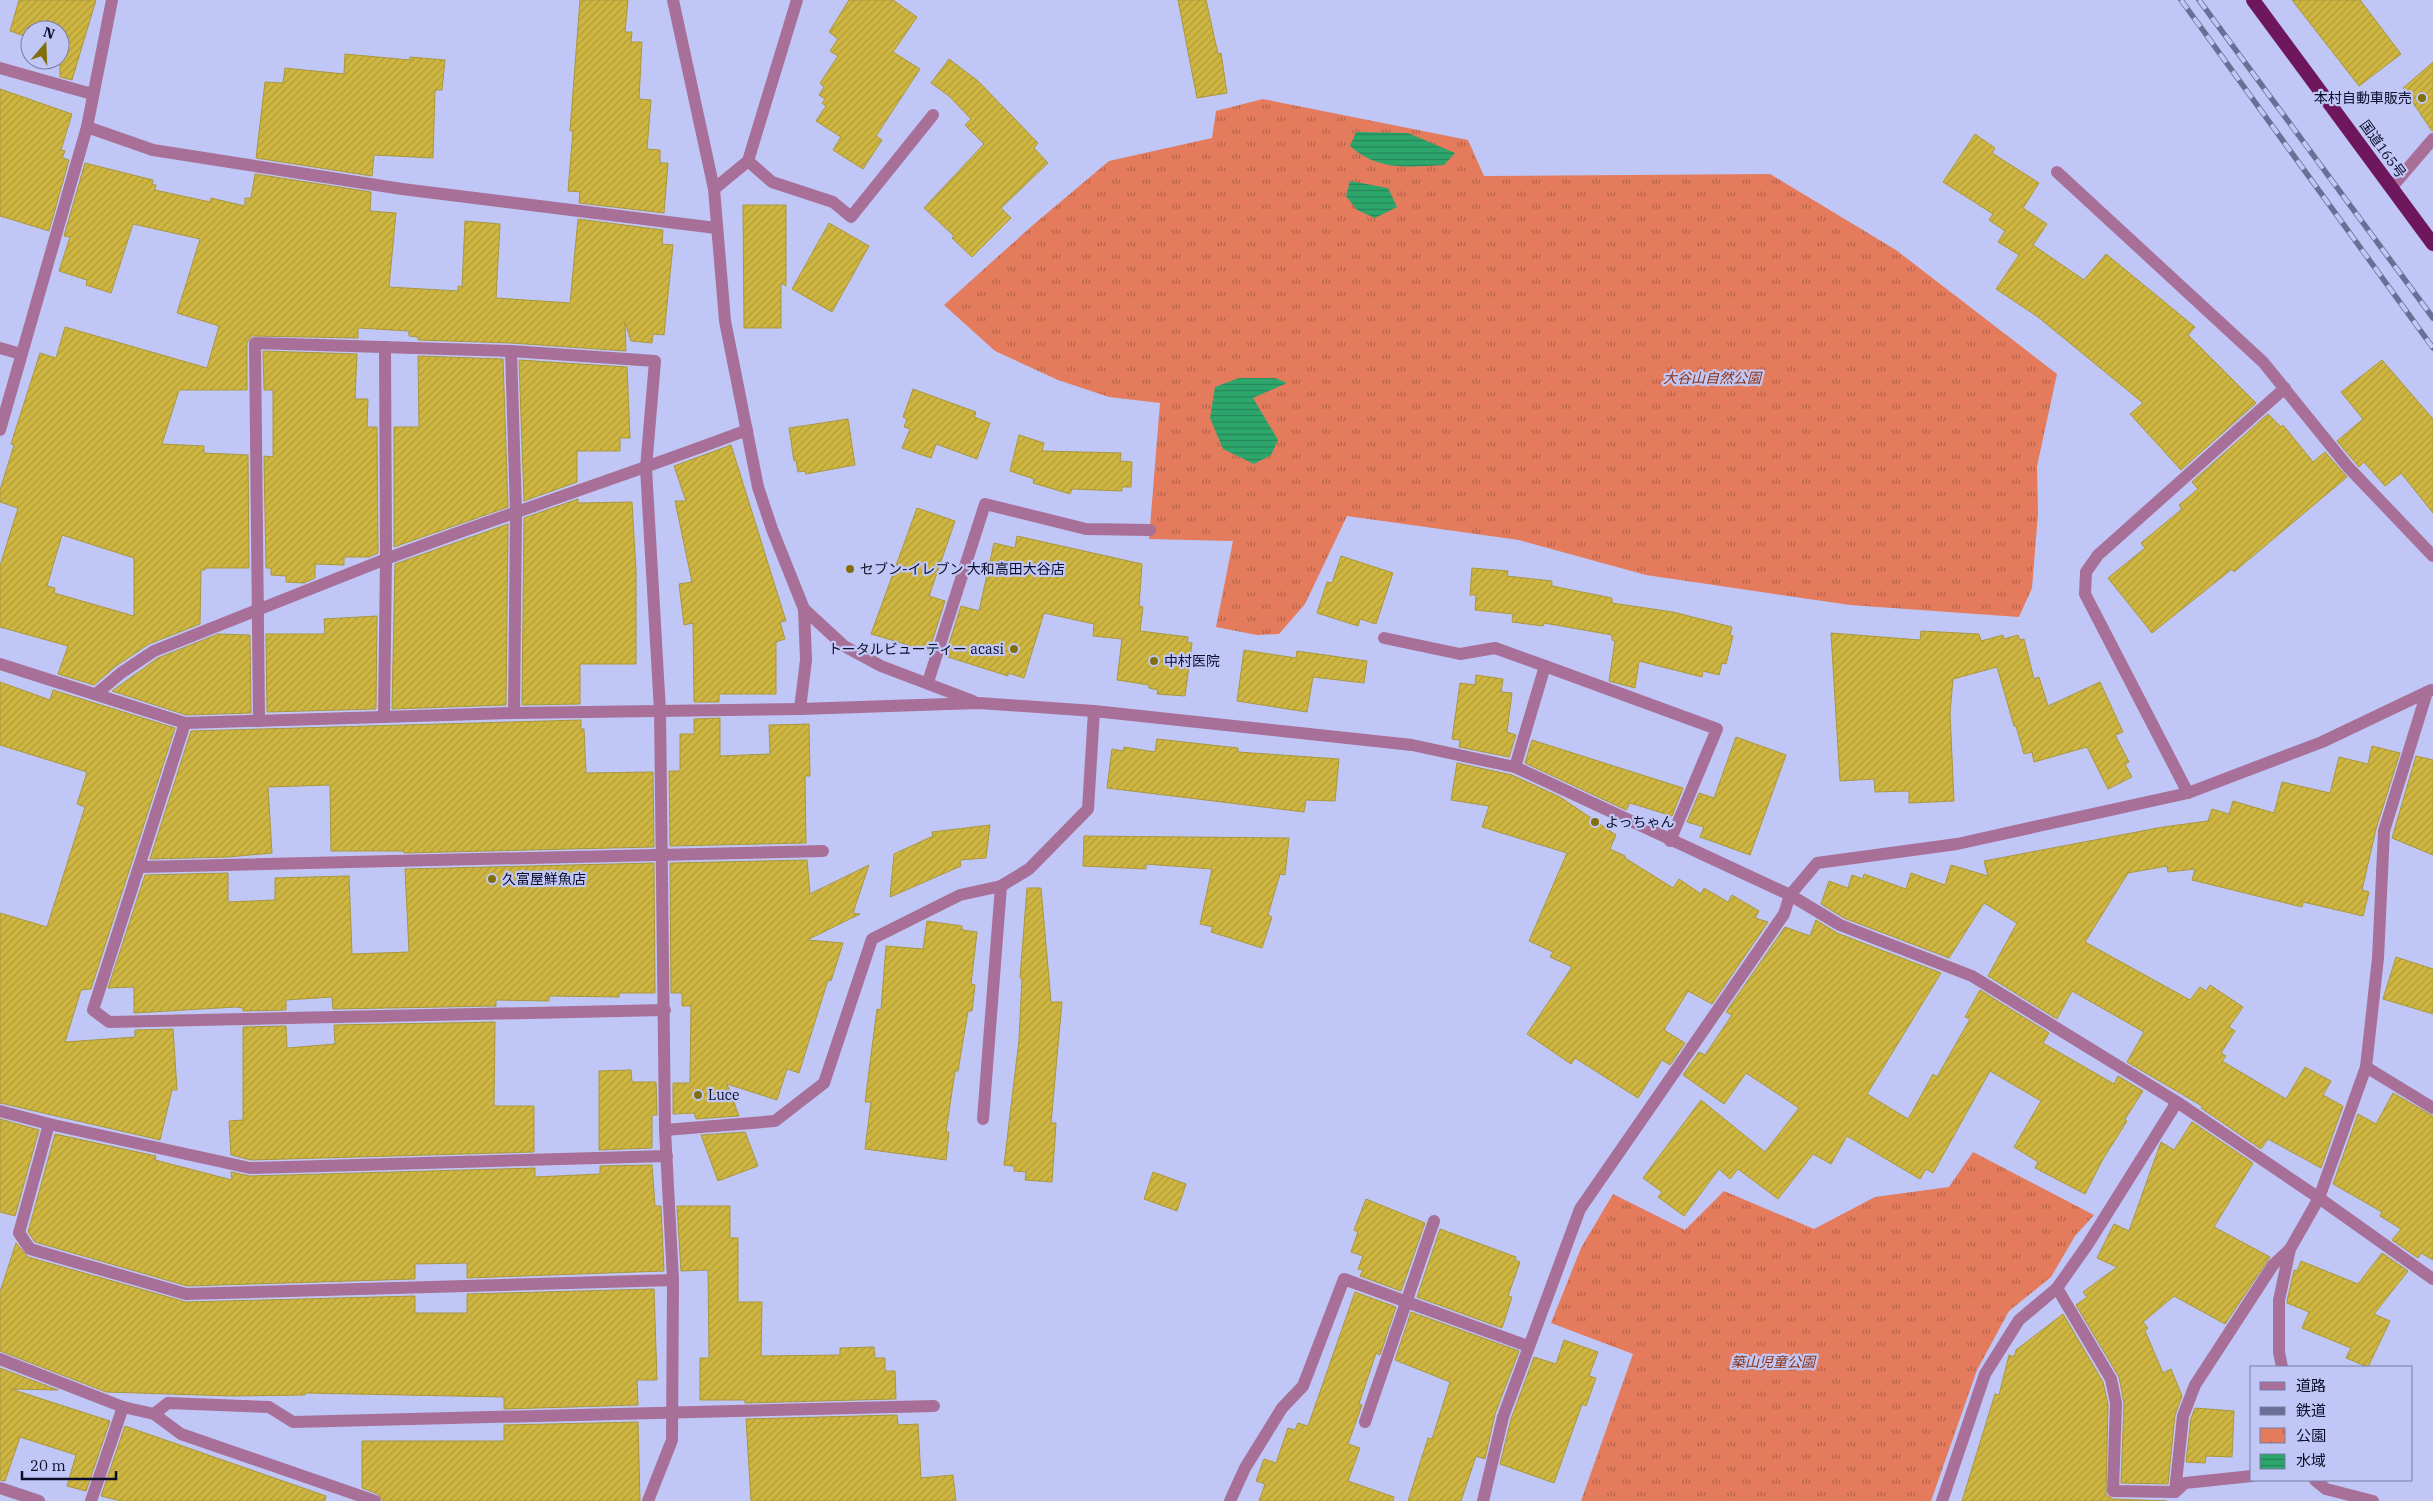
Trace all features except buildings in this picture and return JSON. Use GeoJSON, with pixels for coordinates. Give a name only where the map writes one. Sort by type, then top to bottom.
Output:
{"type":"FeatureCollection","features":[{"type":"Feature","properties":{"kind":"highway","name":"国道165号"},"geometry":{"type":"LineString","coordinates":[[2253,0],[2433,244]]}},
{"type":"Feature","properties":{"kind":"street"},"geometry":{"type":"LineString","coordinates":[[0,430],[86,127],[112,0]]}},
{"type":"Feature","properties":{"kind":"street"},"geometry":{"type":"LineString","coordinates":[[672,0],[714,189],[725,320],[758,487],[772,529],[804,609],[806,660],[800,709]]}},
{"type":"Feature","properties":{"kind":"street"},"geometry":{"type":"LineString","coordinates":[[714,189],[748,161],[797,0]]}},
{"type":"Feature","properties":{"kind":"street"},"geometry":{"type":"LineString","coordinates":[[0,68],[92,94]]}},
{"type":"Feature","properties":{"kind":"street"},"geometry":{"type":"LineString","coordinates":[[748,161],[772,182],[834,202],[851,218],[933,115]]}},
{"type":"Feature","properties":{"kind":"street"},"geometry":{"type":"LineString","coordinates":[[86,127],[153,150],[402,189],[716,228]]}},
{"type":"Feature","properties":{"kind":"street"},"geometry":{"type":"LineString","coordinates":[[2391,188],[2433,138]]}},
{"type":"Feature","properties":{"kind":"street"},"geometry":{"type":"LineString","coordinates":[[2057,172],[2263,362],[2348,466],[2433,556]]}},
{"type":"Feature","properties":{"kind":"street"},"geometry":{"type":"LineString","coordinates":[[259,721],[255,343],[511,351],[655,361],[646,468],[660,711],[665,1130],[673,1280],[672,1440],[648,1501]]}},
{"type":"Feature","properties":{"kind":"street"},"geometry":{"type":"LineString","coordinates":[[384,717],[386,559],[385,347]]}},
{"type":"Feature","properties":{"kind":"street"},"geometry":{"type":"LineString","coordinates":[[0,348],[22,354]]}},
{"type":"Feature","properties":{"kind":"street"},"geometry":{"type":"LineString","coordinates":[[511,351],[516,512],[514,712]]}},
{"type":"Feature","properties":{"kind":"street"},"geometry":{"type":"LineString","coordinates":[[2188,793],[2085,594],[2086,572],[2098,555],[2285,388]]}},
{"type":"Feature","properties":{"kind":"street"},"geometry":{"type":"LineString","coordinates":[[96,694],[121,672],[154,651],[386,559],[646,468],[747,430]]}},
{"type":"Feature","properties":{"kind":"street"},"geometry":{"type":"LineString","coordinates":[[928,682],[984,504],[1086,529],[1150,530]]}},
{"type":"Feature","properties":{"kind":"street"},"geometry":{"type":"LineString","coordinates":[[804,609],[844,646],[881,666],[928,682],[979,703]]}},
{"type":"Feature","properties":{"kind":"street"},"geometry":{"type":"LineString","coordinates":[[1384,638],[1460,654],[1495,648],[1717,729],[1670,841]]}},
{"type":"Feature","properties":{"kind":"street"},"geometry":{"type":"LineString","coordinates":[[0,664],[185,722],[514,712],[800,709],[979,703],[1094,710],[1412,746],[1515,767],[1670,841],[1790,894],[1840,924],[1972,976],[2177,1102],[2319,1198],[2433,1279]]}},
{"type":"Feature","properties":{"kind":"street"},"geometry":{"type":"LineString","coordinates":[[1515,767],[1544,666]]}},
{"type":"Feature","properties":{"kind":"street"},"geometry":{"type":"LineString","coordinates":[[1483,1501],[1503,1417],[1580,1208],[1784,914],[1790,894],[1817,863],[1957,844],[2188,793],[2322,742],[2430,691]]}},
{"type":"Feature","properties":{"kind":"street"},"geometry":{"type":"LineString","coordinates":[[2175,1492],[2183,1416],[2195,1385],[2273,1265],[2290,1249],[2319,1198],[2366,1067],[2378,958],[2384,831],[2430,691]]}},
{"type":"Feature","properties":{"kind":"street"},"geometry":{"type":"LineString","coordinates":[[665,1130],[775,1121],[824,1084],[872,939],[960,895],[1001,886],[1029,869],[1088,808],[1094,710]]}},
{"type":"Feature","properties":{"kind":"street"},"geometry":{"type":"LineString","coordinates":[[185,722],[93,1010],[109,1022],[665,1010]]}},
{"type":"Feature","properties":{"kind":"street"},"geometry":{"type":"LineString","coordinates":[[140,867],[823,851]]}},
{"type":"Feature","properties":{"kind":"street"},"geometry":{"type":"LineString","coordinates":[[983,1119],[1001,886]]}},
{"type":"Feature","properties":{"kind":"street"},"geometry":{"type":"LineString","coordinates":[[2366,1067],[2433,1108]]}},
{"type":"Feature","properties":{"kind":"street"},"geometry":{"type":"LineString","coordinates":[[1942,1501],[1985,1374],[2019,1320],[2056,1288],[2108,1214],[2177,1102]]}},
{"type":"Feature","properties":{"kind":"street"},"geometry":{"type":"LineString","coordinates":[[0,1111],[49,1124],[250,1168],[667,1156]]}},
{"type":"Feature","properties":{"kind":"street"},"geometry":{"type":"LineString","coordinates":[[49,1124],[20,1233],[30,1249],[186,1294],[673,1280]]}},
{"type":"Feature","properties":{"kind":"street"},"geometry":{"type":"LineString","coordinates":[[1365,1422],[1408,1304],[1434,1221]]}},
{"type":"Feature","properties":{"kind":"street"},"geometry":{"type":"LineString","coordinates":[[2282,1366],[2279,1352],[2279,1300],[2290,1249]]}},
{"type":"Feature","properties":{"kind":"street"},"geometry":{"type":"LineString","coordinates":[[1230,1501],[1245,1468],[1282,1408],[1303,1386],[1344,1279],[1408,1304],[1528,1346]]}},
{"type":"Feature","properties":{"kind":"street"},"geometry":{"type":"LineString","coordinates":[[2056,1288],[2111,1379],[2116,1403],[2113,1496],[2175,1492],[2185,1483],[2250,1476]]}},
{"type":"Feature","properties":{"kind":"street"},"geometry":{"type":"LineString","coordinates":[[0,1359],[123,1407],[154,1414],[181,1434],[375,1501]]}},
{"type":"Feature","properties":{"kind":"street"},"geometry":{"type":"LineString","coordinates":[[154,1414],[168,1403],[269,1408],[293,1422],[934,1406]]}},
{"type":"Feature","properties":{"kind":"street"},"geometry":{"type":"LineString","coordinates":[[91,1501],[123,1407]]}},
{"type":"Feature","properties":{"kind":"street"},"geometry":{"type":"LineString","coordinates":[[2316,1481],[2326,1489],[2373,1501]]}},
{"type":"Feature","properties":{"kind":"street"},"geometry":{"type":"LineString","coordinates":[[0,1488],[39,1501]]}},
{"type":"Feature","properties":{"kind":"green space","name":"大谷山自然公園"},"geometry":{"type":"Polygon","coordinates":[[[1263,99],[1468,140],[1484,176],[1770,174],[1896,250],[2057,374],[2037,466],[2038,513],[2032,588],[2019,617],[1850,605],[1646,575],[1519,540],[1347,516],[1305,604],[1279,634],[1257,635],[1216,627],[1233,541],[1149,539],[1160,403],[1109,397],[1058,380],[995,351],[944,305],[1033,225],[1109,161],[1212,138],[1216,111],[1263,99]]]}},
{"type":"Feature","properties":{"kind":"green space","name":"築山児童公園"},"geometry":{"type":"Polygon","coordinates":[[[1973,1152],[2094,1215],[2075,1236],[2051,1277],[2009,1311],[1977,1370],[1931,1501],[1581,1501],[1633,1354],[1551,1323],[1581,1248],[1613,1194],[1685,1230],[1724,1191],[1814,1229],[1875,1197],[1949,1187],[1973,1152]]]}},
{"type":"Feature","properties":{"kind":"water"},"geometry":{"type":"Polygon","coordinates":[[[1356,132],[1408,133],[1455,153],[1444,165],[1394,166],[1383,164],[1371,160],[1350,146],[1356,132]]]}},
{"type":"Feature","properties":{"kind":"water"},"geometry":{"type":"Polygon","coordinates":[[[1350,181],[1388,188],[1397,207],[1375,218],[1357,210],[1346,196],[1350,181]]]}},
{"type":"Feature","properties":{"kind":"water"},"geometry":{"type":"Polygon","coordinates":[[[1239,378],[1275,378],[1287,383],[1253,398],[1278,440],[1271,455],[1254,464],[1223,449],[1210,418],[1215,387],[1239,378]]]}},
{"type":"Feature","properties":{"kind":"railway"},"geometry":{"type":"LineString","coordinates":[[2181,0],[2433,348]]}},
{"type":"Feature","properties":{"kind":"railway"},"geometry":{"type":"LineString","coordinates":[[2199,0],[2433,318]]}},
{"type":"Feature","properties":{"kind":"place","name":"本村自動車販売"},"geometry":{"type":"Point","coordinates":[2422,98]}},
{"type":"Feature","properties":{"kind":"place","name":"セブン-イレブン 大和高田大谷店"},"geometry":{"type":"Point","coordinates":[850,569]}},
{"type":"Feature","properties":{"kind":"place","name":"トータルビューティー acasi"},"geometry":{"type":"Point","coordinates":[1014,649]}},
{"type":"Feature","properties":{"kind":"place","name":"中村医院"},"geometry":{"type":"Point","coordinates":[1154,661]}},
{"type":"Feature","properties":{"kind":"place","name":"よっちゃん"},"geometry":{"type":"Point","coordinates":[1595,822]}},
{"type":"Feature","properties":{"kind":"place","name":"久富屋鮮魚店"},"geometry":{"type":"Point","coordinates":[492,879]}},
{"type":"Feature","properties":{"kind":"place","name":"Luce"},"geometry":{"type":"Point","coordinates":[698,1095]}}]}
